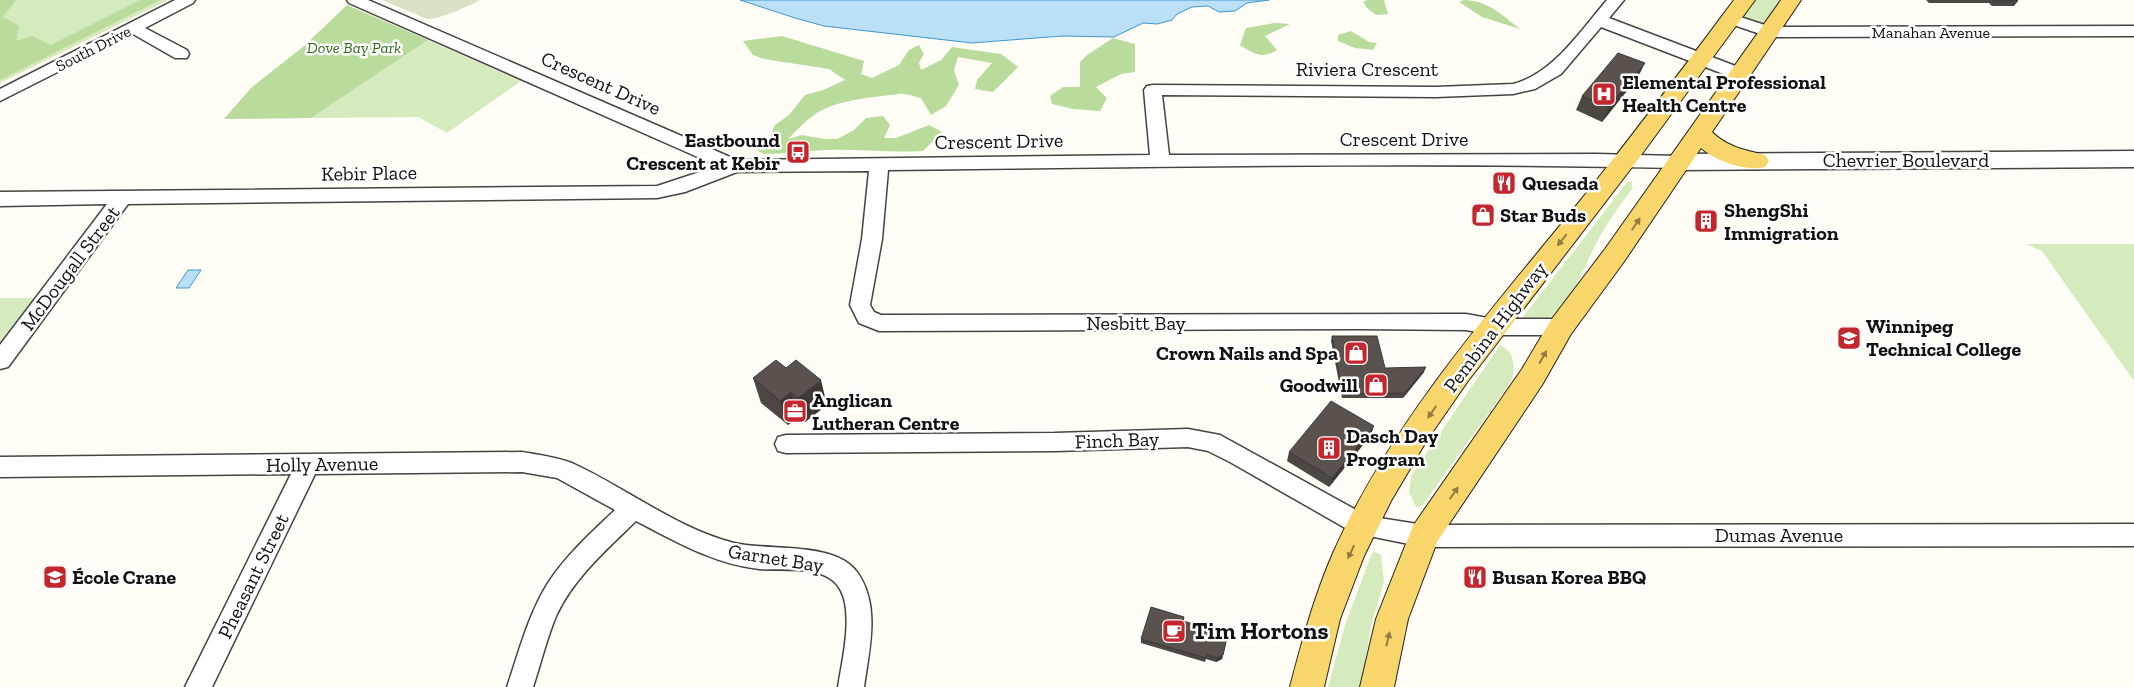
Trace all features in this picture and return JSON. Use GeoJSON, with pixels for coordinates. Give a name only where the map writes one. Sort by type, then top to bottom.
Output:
{"type":"FeatureCollection","features":[{"type":"Feature","properties":{"kind":"main road","name":"Pembina Highway"},"geometry":{"type":"LineString","coordinates":[[1306,687],[1310,665],[1332,593],[1392,469],[1492,327],[1625,161],[1745,0]]}},
{"type":"Feature","properties":{"kind":"main road"},"geometry":{"type":"LineString","coordinates":[[1377,687],[1392,618],[1424,536],[1532,377],[1561,327],[1614,256],[1790,0]]}},
{"type":"Feature","properties":{"kind":"main road"},"geometry":{"type":"LineString","coordinates":[[1700,133],[1706,141],[1721,150],[1740,158],[1756,161]]}},
{"type":"Feature","properties":{"kind":"street","name":"South Drive"},"geometry":{"type":"LineString","coordinates":[[0,96],[186,0]]}},
{"type":"Feature","properties":{"kind":"street","name":"Crescent Drive"},"geometry":{"type":"LineString","coordinates":[[354,0],[735,166],[1160,161],[1678,162]]}},
{"type":"Feature","properties":{"kind":"street","name":"Riviera Crescent"},"geometry":{"type":"LineString","coordinates":[[1160,161],[1153,90],[1436,92],[1513,89],[1529,85],[1555,70],[1616,0]]}},
{"type":"Feature","properties":{"kind":"street","name":"Manahan Avenue"},"geometry":{"type":"LineString","coordinates":[[1731,19],[1769,32],[2134,31]]}},
{"type":"Feature","properties":{"kind":"street"},"geometry":{"type":"LineString","coordinates":[[1598,20],[1740,74]]}},
{"type":"Feature","properties":{"kind":"street"},"geometry":{"type":"LineString","coordinates":[[133,28],[181,54]]}},
{"type":"Feature","properties":{"kind":"street","name":"Chevrier Boulevard"},"geometry":{"type":"LineString","coordinates":[[1678,162],[2134,159]]}},
{"type":"Feature","properties":{"kind":"street","name":"Nesbitt Bay"},"geometry":{"type":"LineString","coordinates":[[879,165],[872,239],[860,305],[866,317],[879,324],[1359,321],[1466,322],[1492,327],[1561,327]]}},
{"type":"Feature","properties":{"kind":"street","name":"Kebir Place"},"geometry":{"type":"LineString","coordinates":[[0,199],[657,192],[678,187],[735,166]]}},
{"type":"Feature","properties":{"kind":"street","name":"McDougall Street"},"geometry":{"type":"LineString","coordinates":[[0,361],[122,198]]}},
{"type":"Feature","properties":{"kind":"street","name":"Finch Bay"},"geometry":{"type":"LineString","coordinates":[[786,444],[1046,442],[1188,438],[1212,442],[1238,455],[1363,526],[1424,536]]}},
{"type":"Feature","properties":{"kind":"street","name":"Pheasant Street"},"geometry":{"type":"LineString","coordinates":[[198,687],[308,464]]}},
{"type":"Feature","properties":{"kind":"street","name":"Holly Avenue"},"geometry":{"type":"LineString","coordinates":[[0,467],[540,464],[565,471],[633,508]]}},
{"type":"Feature","properties":{"kind":"street"},"geometry":{"type":"LineString","coordinates":[[520,687],[548,607],[559,588],[578,562],[633,508]]}},
{"type":"Feature","properties":{"kind":"street","name":"Garnet Bay"},"geometry":{"type":"LineString","coordinates":[[633,508],[717,549],[752,557],[818,562],[836,568],[849,579],[856,592],[858,607],[858,627],[851,687]]}},
{"type":"Feature","properties":{"kind":"street","name":"Dumas Avenue"},"geometry":{"type":"LineString","coordinates":[[1424,536],[2134,535]]}},
{"type":"Feature","properties":{"kind":"green space"},"geometry":{"type":"Polygon","coordinates":[[[0,0],[168,0],[0,83],[0,0]]]}},
{"type":"Feature","properties":{"kind":"green space"},"geometry":{"type":"Polygon","coordinates":[[[0,0],[16,0],[3,17],[19,26],[16,41],[32,36],[51,45],[140,0],[160,0],[0,80],[0,0]]]}},
{"type":"Feature","properties":{"kind":"green space"},"geometry":{"type":"Polygon","coordinates":[[[382,0],[480,0],[446,15],[427,19],[382,0]]]}},
{"type":"Feature","properties":{"kind":"green space"},"geometry":{"type":"Polygon","coordinates":[[[1367,0],[1384,0],[1388,14],[1376,15],[1363,2],[1367,0]]]}},
{"type":"Feature","properties":{"kind":"green space"},"geometry":{"type":"Polygon","coordinates":[[[1464,0],[1487,5],[1520,29],[1482,17],[1459,2],[1464,0]]]}},
{"type":"Feature","properties":{"kind":"green space"},"geometry":{"type":"Polygon","coordinates":[[[1745,0],[1792,0],[1770,32],[1731,19],[1745,0]]]}},
{"type":"Feature","properties":{"kind":"green space","name":"Dove Bay Park"},"geometry":{"type":"Polygon","coordinates":[[[347,5],[428,40],[311,118],[224,119],[251,88],[304,46],[347,5]]]}},
{"type":"Feature","properties":{"kind":"green space"},"geometry":{"type":"Polygon","coordinates":[[[1275,23],[1290,24],[1265,36],[1277,50],[1267,55],[1262,55],[1253,53],[1240,45],[1246,28],[1275,23]]]}},
{"type":"Feature","properties":{"kind":"green space"},"geometry":{"type":"Polygon","coordinates":[[[1351,31],[1369,42],[1377,43],[1373,50],[1355,48],[1338,41],[1338,35],[1351,31]]]}},
{"type":"Feature","properties":{"kind":"green space"},"geometry":{"type":"Polygon","coordinates":[[[782,36],[864,61],[861,74],[872,78],[899,65],[909,50],[919,45],[924,54],[919,63],[921,70],[941,60],[952,47],[1001,54],[1018,67],[993,92],[975,89],[977,80],[992,63],[958,57],[954,70],[959,85],[946,106],[931,115],[921,98],[902,94],[866,98],[822,110],[788,139],[802,135],[837,139],[854,130],[866,118],[883,116],[890,125],[884,138],[896,138],[929,125],[942,132],[923,151],[826,150],[764,154],[758,151],[759,142],[769,138],[775,125],[789,115],[805,95],[823,90],[845,80],[829,69],[764,59],[753,55],[743,41],[782,36]]]}},
{"type":"Feature","properties":{"kind":"green space"},"geometry":{"type":"Polygon","coordinates":[[[1113,38],[1135,44],[1135,72],[1121,74],[1096,87],[1107,98],[1100,111],[1073,109],[1052,104],[1050,96],[1063,87],[1080,87],[1080,62],[1087,55],[1113,38]]]}},
{"type":"Feature","properties":{"kind":"green space"},"geometry":{"type":"Polygon","coordinates":[[[428,40],[521,81],[447,133],[418,117],[311,118],[428,40]]]}},
{"type":"Feature","properties":{"kind":"green space"},"geometry":{"type":"Polygon","coordinates":[[[1628,181],[1632,182],[1632,189],[1600,236],[1577,284],[1566,302],[1556,314],[1548,318],[1537,320],[1523,319],[1523,317],[1628,181]]]}},
{"type":"Feature","properties":{"kind":"green space"},"geometry":{"type":"Polygon","coordinates":[[[2026,244],[2134,244],[2134,381],[2042,251],[2026,244]]]}},
{"type":"Feature","properties":{"kind":"green space"},"geometry":{"type":"Polygon","coordinates":[[[0,298],[47,298],[0,356],[0,298]]]}},
{"type":"Feature","properties":{"kind":"green space"},"geometry":{"type":"Polygon","coordinates":[[[1500,345],[1509,351],[1513,361],[1514,372],[1511,382],[1422,506],[1416,507],[1409,492],[1411,476],[1500,345]]]}},
{"type":"Feature","properties":{"kind":"green space"},"geometry":{"type":"Polygon","coordinates":[[[1375,552],[1381,555],[1384,582],[1371,626],[1361,687],[1328,687],[1345,625],[1372,553],[1375,552]]]}},
{"type":"Feature","properties":{"kind":"water"},"geometry":{"type":"Polygon","coordinates":[[[740,0],[1269,0],[1247,3],[1235,11],[1219,12],[1208,6],[1192,7],[1177,14],[1172,20],[1157,24],[1143,23],[1114,37],[1062,36],[972,43],[824,26],[740,0]]]}},
{"type":"Feature","properties":{"kind":"water"},"geometry":{"type":"Polygon","coordinates":[[[188,270],[201,270],[189,288],[176,288],[188,270]]]}},
{"type":"Feature","properties":{"kind":"building"},"geometry":{"type":"Polygon","coordinates":[[[1994,0],[2017,0],[2018,1],[1996,1],[1994,0]]]}},
{"type":"Feature","properties":{"kind":"building"},"geometry":{"type":"Polygon","coordinates":[[[1618,53],[1645,63],[1609,107],[1582,96],[1618,53]]]}},
{"type":"Feature","properties":{"kind":"building"},"geometry":{"type":"Polygon","coordinates":[[[1332,336],[1377,336],[1385,368],[1426,367],[1405,393],[1343,394],[1332,336]]]}},
{"type":"Feature","properties":{"kind":"building"},"geometry":{"type":"Polygon","coordinates":[[[776,360],[786,368],[796,360],[821,380],[798,398],[791,392],[780,401],[753,378],[776,360]]]}},
{"type":"Feature","properties":{"kind":"building","name":"Dasch Day Program"},"geometry":{"type":"Polygon","coordinates":[[[1331,401],[1374,426],[1332,478],[1289,452],[1331,401]]]}},
{"type":"Feature","properties":{"kind":"building","name":"Tim Hortons"},"geometry":{"type":"Polygon","coordinates":[[[1151,607],[1184,617],[1183,621],[1224,633],[1227,638],[1223,655],[1217,658],[1207,655],[1206,658],[1141,639],[1151,607]]]}},
{"type":"Feature","properties":{"kind":"place","name":"Elemental Professional Health Centre"},"geometry":{"type":"Point","coordinates":[1604,94]}},
{"type":"Feature","properties":{"kind":"place","name":"Eastbound Crescent at Kebir"},"geometry":{"type":"Point","coordinates":[798,152]}},
{"type":"Feature","properties":{"kind":"place","name":"Quesada"},"geometry":{"type":"Point","coordinates":[1504,183]}},
{"type":"Feature","properties":{"kind":"place","name":"Star Buds"},"geometry":{"type":"Point","coordinates":[1483,215]}},
{"type":"Feature","properties":{"kind":"place","name":"ShengShi Immigration"},"geometry":{"type":"Point","coordinates":[1706,221]}},
{"type":"Feature","properties":{"kind":"place","name":"Winnipeg Technical College"},"geometry":{"type":"Point","coordinates":[1849,338]}},
{"type":"Feature","properties":{"kind":"place","name":"Crown Nails and Spa"},"geometry":{"type":"Point","coordinates":[1356,353]}},
{"type":"Feature","properties":{"kind":"place","name":"Goodwill"},"geometry":{"type":"Point","coordinates":[1376,385]}},
{"type":"Feature","properties":{"kind":"place","name":"Anglican Lutheran Centre"},"geometry":{"type":"Point","coordinates":[795,411]}},
{"type":"Feature","properties":{"kind":"place","name":"Dasch Day Program"},"geometry":{"type":"Point","coordinates":[1329,448]}},
{"type":"Feature","properties":{"kind":"place","name":"École Crane"},"geometry":{"type":"Point","coordinates":[55,577]}},
{"type":"Feature","properties":{"kind":"place","name":"Busan Korea BBQ"},"geometry":{"type":"Point","coordinates":[1475,577]}},
{"type":"Feature","properties":{"kind":"place","name":"Tim Hortons"},"geometry":{"type":"Point","coordinates":[1174,631]}}]}
